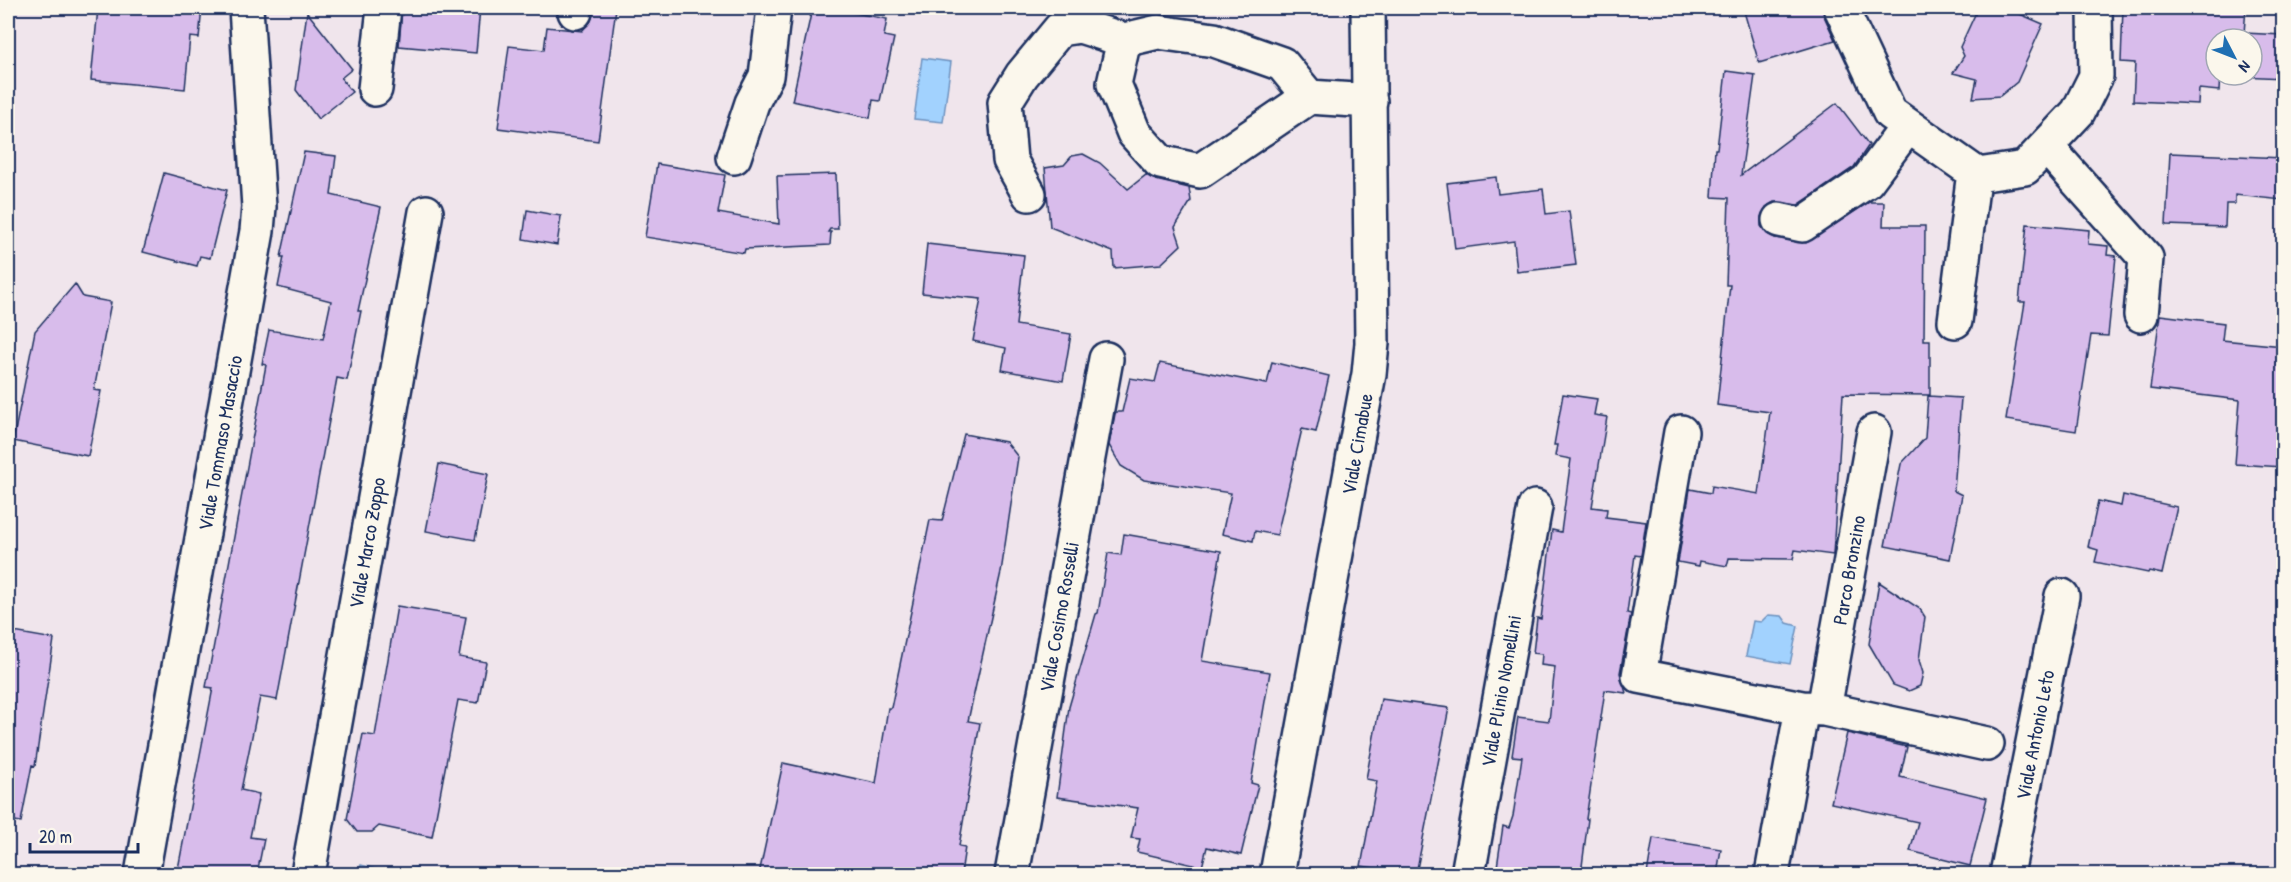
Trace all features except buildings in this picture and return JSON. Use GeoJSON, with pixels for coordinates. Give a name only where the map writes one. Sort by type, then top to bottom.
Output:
{"type":"FeatureCollection","features":[{"type":"Feature","properties":{"kind":"street","name":"Viale Tommaso Masaccio"},"geometry":{"type":"LineString","coordinates":[[142,874],[257,231],[259,207],[246,8]]}},
{"type":"Feature","properties":{"kind":"street"},"geometry":{"type":"LineString","coordinates":[[375,90],[384,8]]}},
{"type":"Feature","properties":{"kind":"street"},"geometry":{"type":"LineString","coordinates":[[735,157],[752,103],[766,76],[774,8]]}},
{"type":"Feature","properties":{"kind":"street","name":"Viale Cimabue"},"geometry":{"type":"LineString","coordinates":[[1277,874],[1370,374],[1372,343],[1368,8]]}},
{"type":"Feature","properties":{"kind":"street"},"geometry":{"type":"LineString","coordinates":[[1841,8],[1890,113],[1978,175],[2025,168],[2078,112],[2096,76],[2095,8]]}},
{"type":"Feature","properties":{"kind":"street"},"geometry":{"type":"LineString","coordinates":[[1029,194],[1010,160],[1005,102],[1022,75],[1060,29],[1080,26],[1124,40],[1158,32],[1214,40],[1282,64],[1308,97]]}},
{"type":"Feature","properties":{"kind":"street"},"geometry":{"type":"LineString","coordinates":[[1124,40],[1114,84],[1134,133],[1160,162],[1200,171],[1308,97],[1370,101]]}},
{"type":"Feature","properties":{"kind":"street"},"geometry":{"type":"LineString","coordinates":[[1779,220],[1802,225],[1867,181],[1908,126]]}},
{"type":"Feature","properties":{"kind":"street"},"geometry":{"type":"LineString","coordinates":[[2046,146],[2146,258],[2141,315]]}},
{"type":"Feature","properties":{"kind":"street"},"geometry":{"type":"LineString","coordinates":[[1955,321],[1974,172]]}},
{"type":"Feature","properties":{"kind":"street","name":"Viale Marco Zoppo"},"geometry":{"type":"LineString","coordinates":[[308,874],[426,212]]}},
{"type":"Feature","properties":{"kind":"street","name":"Viale Cosimo Rosselli"},"geometry":{"type":"LineString","coordinates":[[1012,874],[1107,359]]}},
{"type":"Feature","properties":{"kind":"street"},"geometry":{"type":"LineString","coordinates":[[1680,432],[1639,676],[1813,708],[1987,744]]}},
{"type":"Feature","properties":{"kind":"street","name":"Parco Bronzino"},"geometry":{"type":"LineString","coordinates":[[1772,874],[1813,708],[1874,432]]}},
{"type":"Feature","properties":{"kind":"street","name":"Viale Plinio Nomellini"},"geometry":{"type":"LineString","coordinates":[[1468,874],[1535,507]]}},
{"type":"Feature","properties":{"kind":"street","name":"Viale Antonio Leto"},"geometry":{"type":"LineString","coordinates":[[2007,874],[2062,596]]}},
{"type":"Feature","properties":{"kind":"water"},"geometry":{"type":"Polygon","coordinates":[[[922,58],[951,62],[943,122],[914,119],[922,58]]]}},
{"type":"Feature","properties":{"kind":"water"},"geometry":{"type":"Polygon","coordinates":[[[1768,615],[1782,616],[1787,623],[1798,626],[1790,664],[1746,656],[1753,621],[1761,622],[1768,615]]]}},
{"type":"Feature","properties":{"kind":"water"},"geometry":{"type":"Polygon","coordinates":[[[361,865],[390,873],[416,867],[417,874],[359,874],[361,865]]]}}]}
